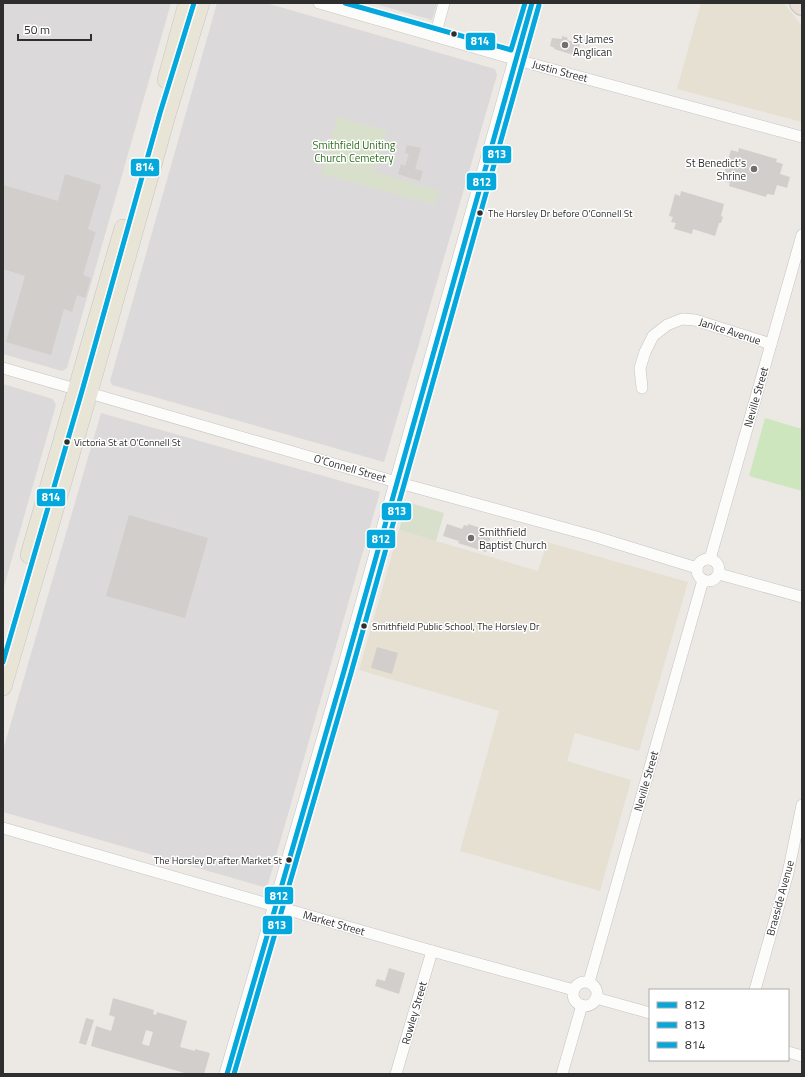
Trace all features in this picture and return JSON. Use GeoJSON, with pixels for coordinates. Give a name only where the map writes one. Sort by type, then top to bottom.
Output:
{"type":"FeatureCollection","features":[{"type":"Feature","properties":{"kind":"main road"},"geometry":{"type":"LineString","coordinates":[[3,687],[143,159],[187,3]]}},
{"type":"Feature","properties":{"kind":"main road"},"geometry":{"type":"LineString","coordinates":[[3,647],[201,3]]}},
{"type":"Feature","properties":{"kind":"main road"},"geometry":{"type":"LineString","coordinates":[[227,1074],[346,664],[532,3]]}},
{"type":"Feature","properties":{"kind":"street","name":"Justin Street"},"geometry":{"type":"LineString","coordinates":[[319,3],[802,138]]}},
{"type":"Feature","properties":{"kind":"street"},"geometry":{"type":"LineString","coordinates":[[435,36],[444,3]]}},
{"type":"Feature","properties":{"kind":"street","name":"Neville Street"},"geometry":{"type":"LineString","coordinates":[[710,558],[802,235]]}},
{"type":"Feature","properties":{"kind":"street","name":"Janice Avenue"},"geometry":{"type":"LineString","coordinates":[[642,388],[640,368],[644,352],[653,336],[667,325],[682,319],[695,320],[771,344]]}},
{"type":"Feature","properties":{"kind":"street","name":"O'Connell Street"},"geometry":{"type":"LineString","coordinates":[[3,368],[396,482],[593,536],[697,568]]}},
{"type":"Feature","properties":{"kind":"street"},"geometry":{"type":"LineString","coordinates":[[710,558],[718,564],[719,574],[713,580],[703,580],[699,576],[697,568],[701,561],[710,558]]}},
{"type":"Feature","properties":{"kind":"street"},"geometry":{"type":"LineString","coordinates":[[719,574],[802,598]]}},
{"type":"Feature","properties":{"kind":"street","name":"Neville Street"},"geometry":{"type":"LineString","coordinates":[[589,982],[703,580]]}},
{"type":"Feature","properties":{"kind":"street","name":"Braeside Avenue"},"geometry":{"type":"LineString","coordinates":[[755,989],[788,873],[802,805]]}},
{"type":"Feature","properties":{"kind":"street","name":"Market Street"},"geometry":{"type":"LineString","coordinates":[[3,828],[432,951],[574,990]]}},
{"type":"Feature","properties":{"kind":"street","name":"Rowley Street"},"geometry":{"type":"LineString","coordinates":[[396,1074],[432,951]]}},
{"type":"Feature","properties":{"kind":"street"},"geometry":{"type":"LineString","coordinates":[[589,982],[596,988],[596,998],[590,1005],[582,1005],[575,1000],[573,995],[574,990],[580,983],[589,982]]}},
{"type":"Feature","properties":{"kind":"street"},"geometry":{"type":"LineString","coordinates":[[596,998],[649,1013]]}},
{"type":"Feature","properties":{"kind":"street"},"geometry":{"type":"LineString","coordinates":[[562,1074],[582,1005]]}},
{"type":"Feature","properties":{"kind":"street"},"geometry":{"type":"LineString","coordinates":[[789,1052],[802,1056]]}},
{"type":"Feature","properties":{"kind":"shaded area"},"geometry":{"type":"Polygon","coordinates":[[[3,3],[171,3],[67,368],[62,371],[3,354],[3,3]]]}},
{"type":"Feature","properties":{"kind":"shaded area"},"geometry":{"type":"Polygon","coordinates":[[[217,3],[266,3],[495,69],[497,75],[384,462],[112,385],[110,381],[217,3]]]}},
{"type":"Feature","properties":{"kind":"shaded area"},"geometry":{"type":"Polygon","coordinates":[[[372,3],[437,3],[432,20],[372,3]]]}},
{"type":"Feature","properties":{"kind":"shaded area"},"geometry":{"type":"Polygon","coordinates":[[[701,3],[784,3],[802,26],[802,122],[677,89],[701,3]]]}},
{"type":"Feature","properties":{"kind":"shaded area"},"geometry":{"type":"Polygon","coordinates":[[[3,384],[53,399],[56,405],[3,590],[3,384]]]}},
{"type":"Feature","properties":{"kind":"shaded area"},"geometry":{"type":"Polygon","coordinates":[[[101,413],[380,492],[268,884],[264,887],[3,812],[3,750],[101,413]]]}},
{"type":"Feature","properties":{"kind":"shaded area"},"geometry":{"type":"Polygon","coordinates":[[[399,530],[538,571],[547,542],[688,582],[639,751],[575,733],[567,761],[631,780],[600,891],[460,851],[499,711],[359,670],[399,530]]]}},
{"type":"Feature","properties":{"kind":"green space","name":"Smithfield Uniting Church Cemetery"},"geometry":{"type":"Polygon","coordinates":[[[337,117],[387,131],[375,172],[439,191],[435,205],[321,174],[337,117]]]}},
{"type":"Feature","properties":{"kind":"green space"},"geometry":{"type":"Polygon","coordinates":[[[765,418],[802,429],[802,491],[749,476],[765,418]]]}},
{"type":"Feature","properties":{"kind":"green space"},"geometry":{"type":"Polygon","coordinates":[[[407,502],[444,513],[436,541],[399,530],[407,502]]]}},
{"type":"Feature","properties":{"kind":"building","name":"St James Anglican"},"geometry":{"type":"Polygon","coordinates":[[[562,36],[568,38],[567,40],[580,44],[577,56],[554,49],[555,48],[550,46],[552,38],[562,39],[562,36]]]}},
{"type":"Feature","properties":{"kind":"building"},"geometry":{"type":"Polygon","coordinates":[[[407,145],[421,148],[415,169],[423,171],[420,181],[398,174],[401,164],[405,166],[409,154],[405,153],[407,145]]]}},
{"type":"Feature","properties":{"kind":"building","name":"St Benedict's Shrine"},"geometry":{"type":"Polygon","coordinates":[[[739,148],[777,159],[776,162],[783,164],[780,174],[790,177],[787,188],[777,185],[774,195],[767,194],[766,197],[729,186],[730,183],[722,181],[731,150],[738,152],[739,148]]]}},
{"type":"Feature","properties":{"kind":"building"},"geometry":{"type":"Polygon","coordinates":[[[65,174],[101,185],[88,229],[95,232],[96,231],[83,275],[91,278],[85,298],[77,295],[72,312],[64,309],[51,355],[6,342],[25,276],[3,269],[3,185],[58,201],[65,174]]]}},
{"type":"Feature","properties":{"kind":"building"},"geometry":{"type":"Polygon","coordinates":[[[681,191],[724,204],[721,216],[723,217],[721,223],[719,223],[715,236],[693,229],[692,234],[674,229],[676,223],[671,222],[673,217],[669,216],[675,194],[680,196],[681,191]]]}},
{"type":"Feature","properties":{"kind":"building"},"geometry":{"type":"Polygon","coordinates":[[[129,515],[208,538],[185,618],[106,596],[129,515]]]}},
{"type":"Feature","properties":{"kind":"building","name":"Smithfield Baptist Church"},"geometry":{"type":"Polygon","coordinates":[[[447,524],[462,529],[464,525],[468,526],[468,524],[492,533],[486,552],[458,543],[459,541],[443,536],[447,524]]]}},
{"type":"Feature","properties":{"kind":"building"},"geometry":{"type":"Polygon","coordinates":[[[377,647],[398,653],[392,674],[371,668],[377,647]]]}},
{"type":"Feature","properties":{"kind":"building"},"geometry":{"type":"Polygon","coordinates":[[[389,968],[405,973],[399,994],[375,986],[377,979],[385,981],[389,968]]]}},
{"type":"Feature","properties":{"kind":"building"},"geometry":{"type":"Polygon","coordinates":[[[113,998],[154,1010],[153,1014],[156,1015],[157,1012],[187,1021],[180,1047],[210,1053],[204,1074],[188,1074],[91,1046],[96,1026],[111,1031],[115,1017],[109,1015],[113,998]],[[146,1030],[142,1044],[149,1046],[153,1032],[146,1030]]]}},
{"type":"Feature","properties":{"kind":"building"},"geometry":{"type":"Polygon","coordinates":[[[86,1018],[94,1020],[86,1045],[79,1043],[86,1018]]]}},
{"type":"Feature","properties":{"kind":"transit line","name":"814"},"geometry":{"type":"LineString","coordinates":[[3,662],[82,391],[160,113],[194,3]]}},
{"type":"Feature","properties":{"kind":"transit line","name":"814"},"geometry":{"type":"LineString","coordinates":[[345,3],[511,50],[525,3]]}},
{"type":"Feature","properties":{"kind":"transit line","name":"812"},"geometry":{"type":"LineString","coordinates":[[227,1074],[344,671],[532,3]]}},
{"type":"Feature","properties":{"kind":"transit line","name":"813"},"geometry":{"type":"LineString","coordinates":[[234,1074],[351,673],[539,5]]}},
{"type":"Feature","properties":{"kind":"place","name":"St James Anglican"},"geometry":{"type":"Point","coordinates":[565,45]}},
{"type":"Feature","properties":{"kind":"place","name":"St Benedict's Shrine"},"geometry":{"type":"Point","coordinates":[754,169]}},
{"type":"Feature","properties":{"kind":"place","name":"The Horsley Dr before O'Connell St"},"geometry":{"type":"Point","coordinates":[480,213]}},
{"type":"Feature","properties":{"kind":"place","name":"Victoria St at O'Connell St"},"geometry":{"type":"Point","coordinates":[67,442]}},
{"type":"Feature","properties":{"kind":"place","name":"Smithfield Baptist Church"},"geometry":{"type":"Point","coordinates":[471,538]}},
{"type":"Feature","properties":{"kind":"place","name":"Smithfield Public School, The Horsley Dr"},"geometry":{"type":"Point","coordinates":[364,626]}},
{"type":"Feature","properties":{"kind":"place","name":"The Horsley Dr after Market St"},"geometry":{"type":"Point","coordinates":[289,860]}}]}
